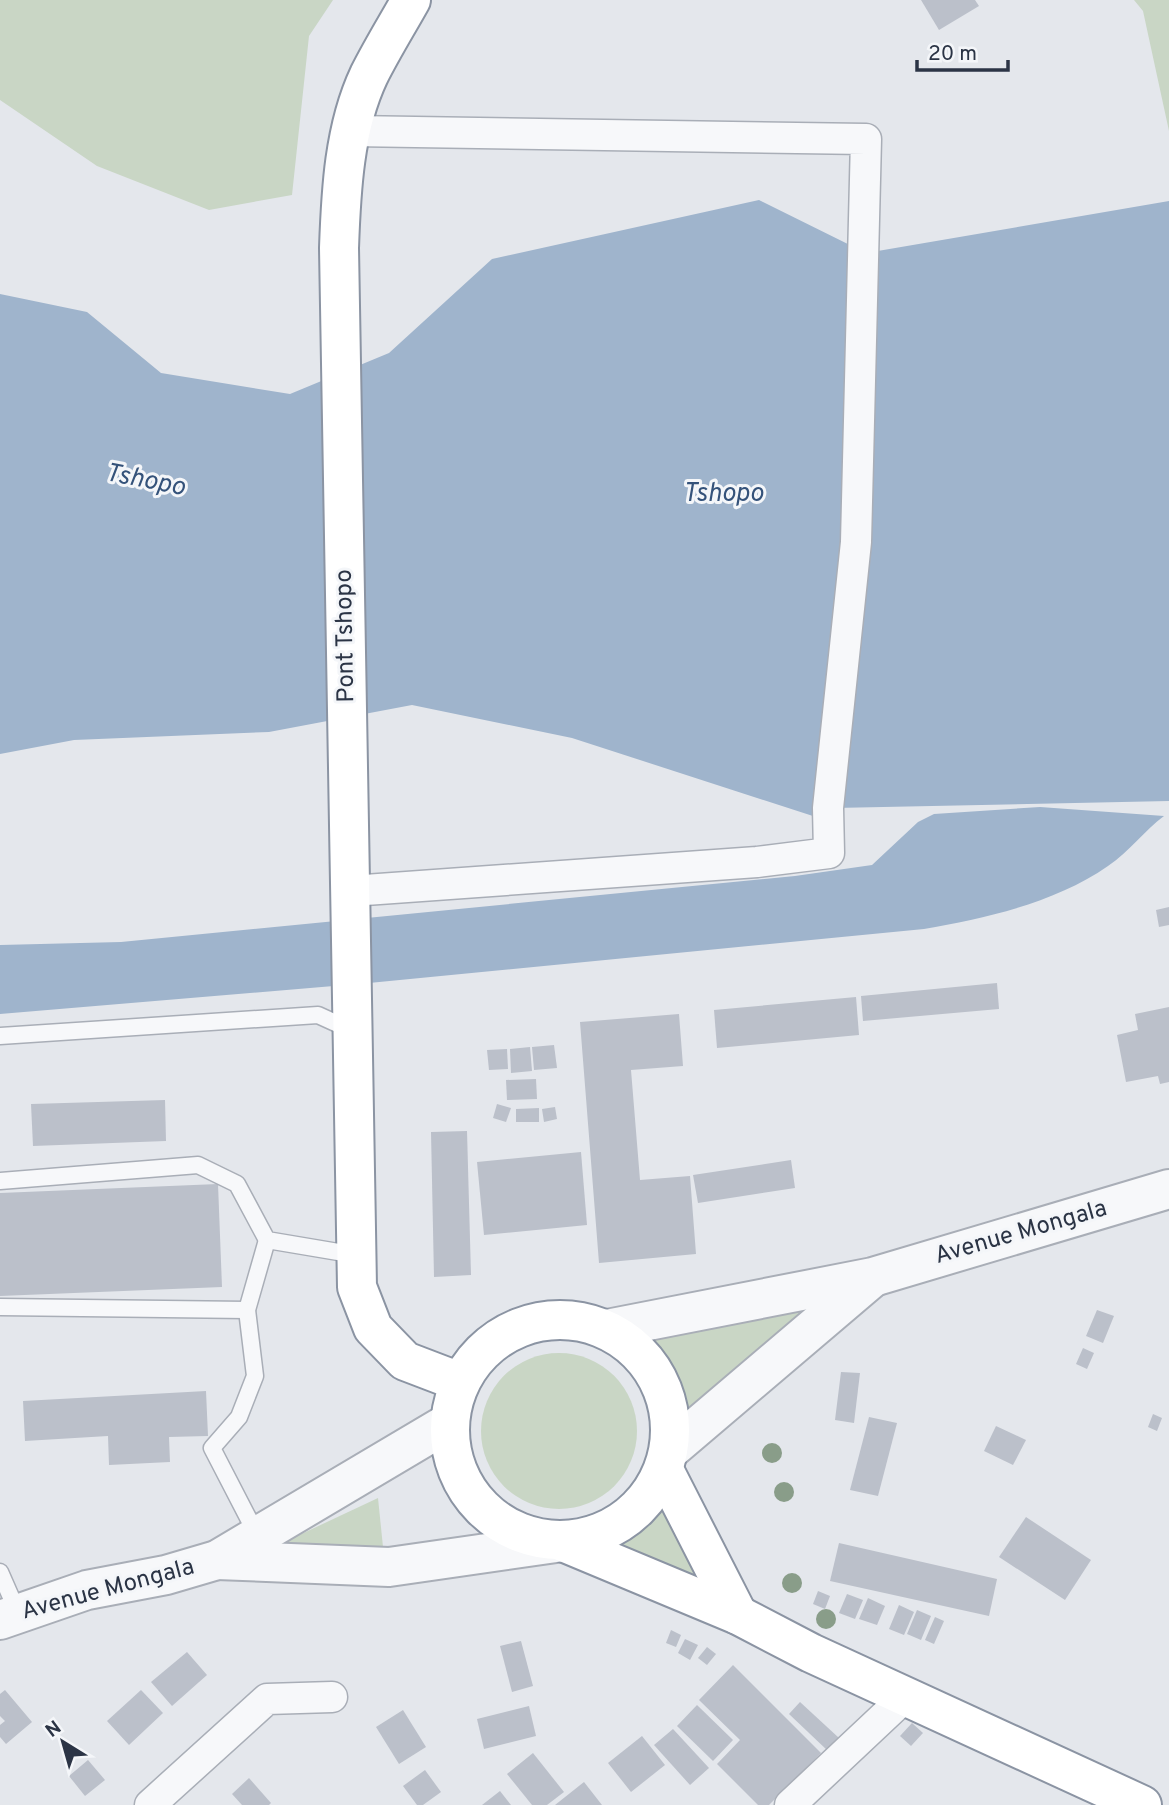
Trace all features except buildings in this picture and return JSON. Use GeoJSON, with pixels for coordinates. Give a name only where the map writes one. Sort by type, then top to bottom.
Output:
{"type":"FeatureCollection","features":[{"type":"Feature","properties":{"kind":"highway","name":"Pont Tshopo"},"geometry":{"type":"LineString","coordinates":[[411,0],[368,77],[352,131],[342,183],[339,248],[357,1287],[373,1328],[405,1361],[460,1382]]}},
{"type":"Feature","properties":{"kind":"highway"},"geometry":{"type":"LineString","coordinates":[[563,1542],[605,1532],[641,1507],[667,1460],[670,1413],[659,1379],[637,1350],[607,1329],[566,1319],[523,1326],[486,1348],[460,1382],[448,1423],[452,1462],[470,1497],[498,1524],[563,1542],[738,1615],[811,1653],[1142,1805]]}},
{"type":"Feature","properties":{"kind":"highway"},"geometry":{"type":"LineString","coordinates":[[667,1460],[738,1615]]}},
{"type":"Feature","properties":{"kind":"street"},"geometry":{"type":"LineString","coordinates":[[351,891],[757,862],[829,853],[828,808],[856,542],[866,139],[352,131]]}},
{"type":"Feature","properties":{"kind":"street","name":"Avenue Mongala"},"geometry":{"type":"LineString","coordinates":[[607,1329],[873,1277],[1169,1189]]}},
{"type":"Feature","properties":{"kind":"street"},"geometry":{"type":"LineString","coordinates":[[667,1460],[873,1277]]}},
{"type":"Feature","properties":{"kind":"street"},"geometry":{"type":"LineString","coordinates":[[217,1560],[448,1423]]}},
{"type":"Feature","properties":{"kind":"street"},"geometry":{"type":"LineString","coordinates":[[217,1560],[389,1567],[563,1542]]}},
{"type":"Feature","properties":{"kind":"street","name":"Avenue Mongala"},"geometry":{"type":"LineString","coordinates":[[9,1616],[87,1590],[166,1575],[217,1560]]}},
{"type":"Feature","properties":{"kind":"street"},"geometry":{"type":"LineString","coordinates":[[790,1805],[906,1696]]}},
{"type":"Feature","properties":{"kind":"street"},"geometry":{"type":"LineString","coordinates":[[150,1805],[267,1699],[332,1697]]}},
{"type":"Feature","properties":{"kind":"lane"},"geometry":{"type":"LineString","coordinates":[[0,1036],[318,1016],[340,1025],[353,1063]]}},
{"type":"Feature","properties":{"kind":"lane"},"geometry":{"type":"LineString","coordinates":[[0,1181],[198,1166],[237,1184],[267,1240],[247,1310],[255,1376],[239,1417],[212,1448],[258,1536]]}},
{"type":"Feature","properties":{"kind":"lane"},"geometry":{"type":"LineString","coordinates":[[267,1240],[356,1255]]}},
{"type":"Feature","properties":{"kind":"lane"},"geometry":{"type":"LineString","coordinates":[[0,1307],[247,1310]]}},
{"type":"Feature","properties":{"kind":"lane"},"geometry":{"type":"LineString","coordinates":[[0,1572],[9,1616]]}},
{"type":"Feature","properties":{"kind":"green space"},"geometry":{"type":"Polygon","coordinates":[[[0,0],[333,0],[309,36],[292,195],[209,210],[97,166],[0,100],[0,0]]]}},
{"type":"Feature","properties":{"kind":"green space"},"geometry":{"type":"Polygon","coordinates":[[[1134,0],[1169,0],[1169,131],[1143,11],[1134,0]]]}},
{"type":"Feature","properties":{"kind":"green space"},"geometry":{"type":"Polygon","coordinates":[[[811,1307],[685,1422],[673,1375],[644,1335],[811,1307]]]}},
{"type":"Feature","properties":{"kind":"green space"},"geometry":{"type":"Polygon","coordinates":[[[559,1353],[589,1359],[614,1376],[631,1401],[637,1431],[631,1461],[614,1486],[589,1503],[559,1509],[529,1503],[504,1486],[487,1461],[481,1431],[487,1401],[504,1376],[529,1359],[559,1353]]]}},
{"type":"Feature","properties":{"kind":"green space"},"geometry":{"type":"Polygon","coordinates":[[[670,1493],[719,1589],[612,1548],[645,1525],[659,1511],[670,1493]]]}},
{"type":"Feature","properties":{"kind":"green space"},"geometry":{"type":"Polygon","coordinates":[[[378,1498],[383,1547],[278,1545],[378,1498]]]}},
{"type":"Feature","properties":{"kind":"water","name":"Tshopo"},"geometry":{"type":"Polygon","coordinates":[[[759,200],[866,253],[1169,201],[1169,801],[834,808],[816,817],[572,738],[412,705],[269,732],[74,740],[0,754],[0,294],[87,312],[161,373],[290,394],[389,353],[492,259],[759,200]]]}},
{"type":"Feature","properties":{"kind":"water"},"geometry":{"type":"Polygon","coordinates":[[[1040,807],[1164,816],[1116,860],[1066,890],[995,914],[924,929],[369,983],[0,1014],[0,945],[121,942],[795,876],[872,865],[918,822],[934,814],[1040,807]]]}}]}
